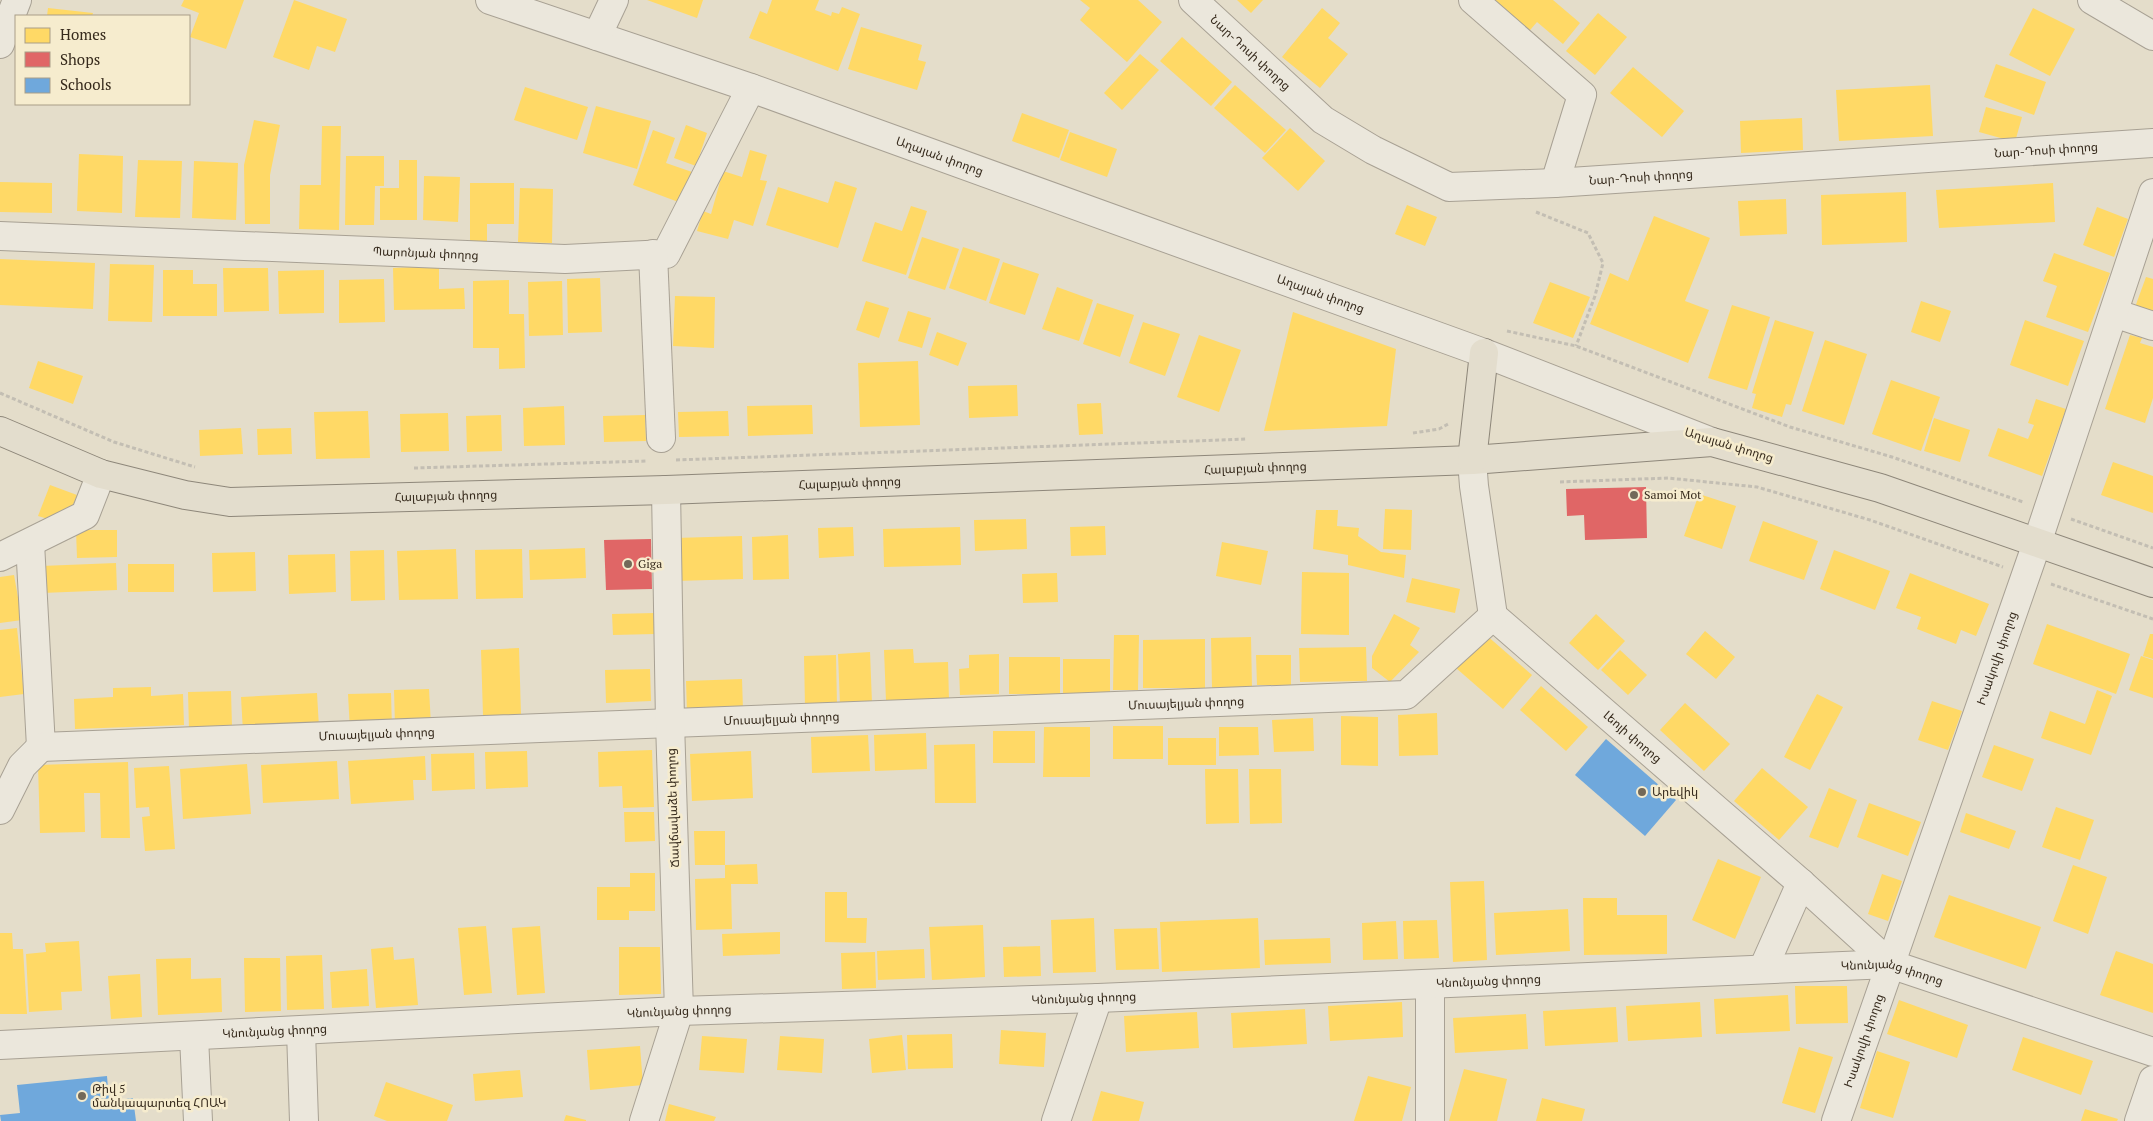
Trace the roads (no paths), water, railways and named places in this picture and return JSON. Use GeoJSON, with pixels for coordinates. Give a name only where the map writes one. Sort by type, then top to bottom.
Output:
{"type":"FeatureCollection","features":[{"type":"Feature","properties":{"kind":"main road"},"geometry":{"type":"LineString","coordinates":[[1472,460],[1484,353]]}},
{"type":"Feature","properties":{"kind":"main road","name":"Հալաբյան փողոց"},"geometry":{"type":"LineString","coordinates":[[0,431],[101,474],[185,495],[230,502],[666,490],[1472,460],[1712,442]]}},
{"type":"Feature","properties":{"kind":"main road","name":"Աղայան փողոց"},"geometry":{"type":"LineString","coordinates":[[1712,442],[1880,488],[2153,583]]}},
{"type":"Feature","properties":{"kind":"street"},"geometry":{"type":"LineString","coordinates":[[0,44],[16,0]]}},
{"type":"Feature","properties":{"kind":"street","name":"Աղայան փողոց"},"geometry":{"type":"LineString","coordinates":[[490,0],[751,88],[1484,353],[1712,442]]}},
{"type":"Feature","properties":{"kind":"street"},"geometry":{"type":"LineString","coordinates":[[598,36],[614,0]]}},
{"type":"Feature","properties":{"kind":"street","name":"Նար-Դոսի փողոց"},"geometry":{"type":"LineString","coordinates":[[1193,0],[1323,120],[1373,150],[1449,187],[1555,184],[2153,143]]}},
{"type":"Feature","properties":{"kind":"street"},"geometry":{"type":"LineString","coordinates":[[1473,0],[1582,95],[1555,184]]}},
{"type":"Feature","properties":{"kind":"street"},"geometry":{"type":"LineString","coordinates":[[2092,0],[2153,36]]}},
{"type":"Feature","properties":{"kind":"street","name":"Պարոնյան փողոց"},"geometry":{"type":"LineString","coordinates":[[0,236],[565,259],[666,254],[751,88]]}},
{"type":"Feature","properties":{"kind":"street","name":"Իսակովի փողոց"},"geometry":{"type":"LineString","coordinates":[[1836,1121],[2038,543],[2153,193]]}},
{"type":"Feature","properties":{"kind":"street"},"geometry":{"type":"LineString","coordinates":[[653,254],[662,453]]}},
{"type":"Feature","properties":{"kind":"street"},"geometry":{"type":"LineString","coordinates":[[2114,313],[2153,326]]}},
{"type":"Feature","properties":{"kind":"street"},"geometry":{"type":"LineString","coordinates":[[1472,460],[1493,616]]}},
{"type":"Feature","properties":{"kind":"street"},"geometry":{"type":"LineString","coordinates":[[0,557],[85,515],[101,474]]}},
{"type":"Feature","properties":{"kind":"street","name":"Ճավճավաձե փողոց"},"geometry":{"type":"LineString","coordinates":[[644,1121],[679,1011],[670,722],[666,490]]}},
{"type":"Feature","properties":{"kind":"street"},"geometry":{"type":"LineString","coordinates":[[0,810],[22,766],[41,747],[30,543]]}},
{"type":"Feature","properties":{"kind":"street","name":"Մուսայելյան փողոց"},"geometry":{"type":"LineString","coordinates":[[41,747],[1406,695],[1493,616]]}},
{"type":"Feature","properties":{"kind":"street","name":"Լեոյի փողոց"},"geometry":{"type":"LineString","coordinates":[[1493,616],[1801,883],[1890,964]]}},
{"type":"Feature","properties":{"kind":"street"},"geometry":{"type":"LineString","coordinates":[[1762,969],[1801,883]]}},
{"type":"Feature","properties":{"kind":"street","name":"Կնունյանց փողոց"},"geometry":{"type":"LineString","coordinates":[[0,1045],[679,1011],[1098,998],[1890,964],[2153,1052]]}},
{"type":"Feature","properties":{"kind":"street"},"geometry":{"type":"LineString","coordinates":[[1430,984],[1430,1121]]}},
{"type":"Feature","properties":{"kind":"street"},"geometry":{"type":"LineString","coordinates":[[1056,1121],[1098,998]]}},
{"type":"Feature","properties":{"kind":"street"},"geometry":{"type":"LineString","coordinates":[[301,1031],[304,1121]]}},
{"type":"Feature","properties":{"kind":"street"},"geometry":{"type":"LineString","coordinates":[[194,1036],[198,1121]]}},
{"type":"Feature","properties":{"kind":"street"},"geometry":{"type":"LineString","coordinates":[[2139,1121],[2153,1080]]}},
{"type":"Feature","properties":{"kind":"place","name":"Samoi Mot"},"geometry":{"type":"Point","coordinates":[1634,495]}},
{"type":"Feature","properties":{"kind":"place","name":"Giga"},"geometry":{"type":"Point","coordinates":[628,564]}},
{"type":"Feature","properties":{"kind":"place","name":"Արեվիկ"},"geometry":{"type":"Point","coordinates":[1642,792]}},
{"type":"Feature","properties":{"kind":"place","name":"Թիվ 5 մանկապարտեզ ՀՈԱԿ"},"geometry":{"type":"Point","coordinates":[82,1096]}}]}
